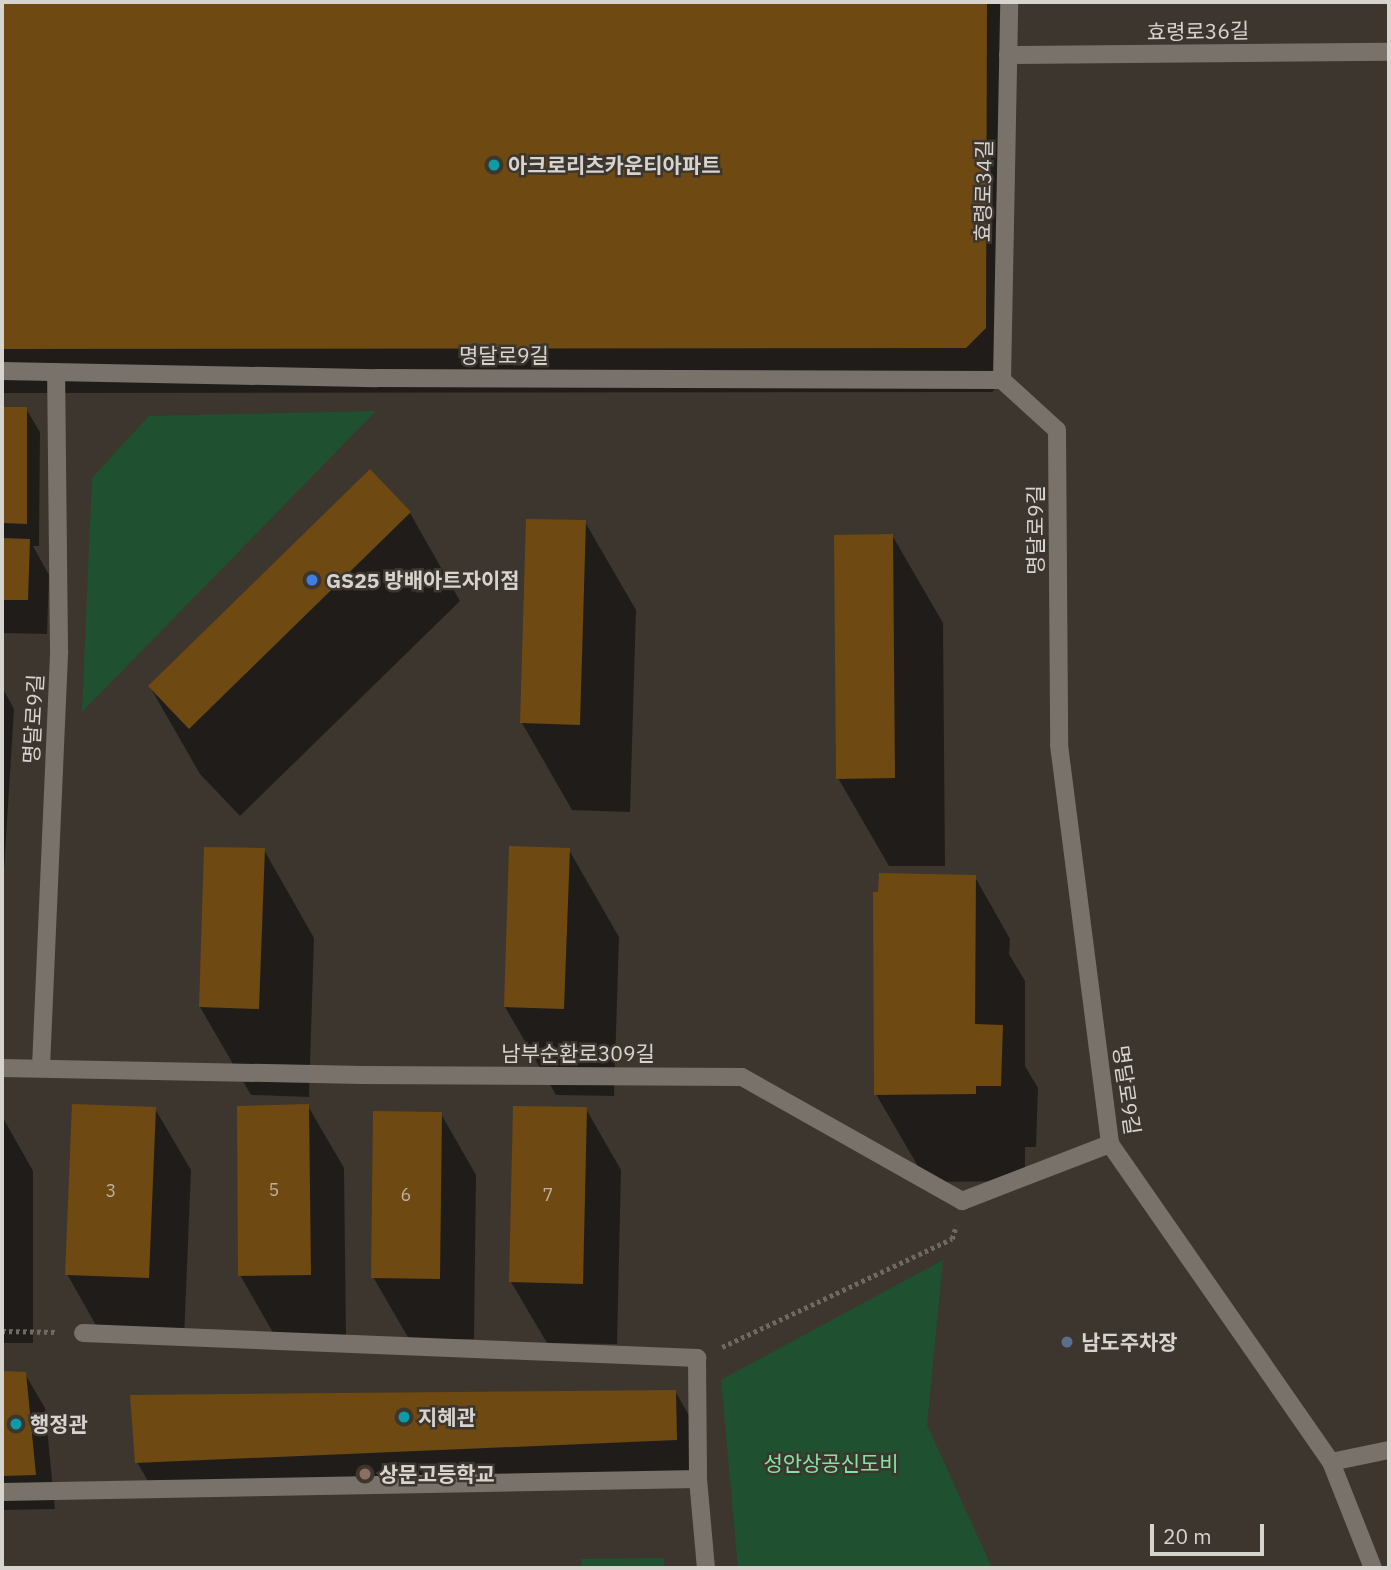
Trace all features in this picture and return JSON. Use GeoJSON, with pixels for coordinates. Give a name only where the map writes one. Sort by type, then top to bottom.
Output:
{"type":"FeatureCollection","features":[{"type":"Feature","properties":{"kind":"street","name":"효령로34길"},"geometry":{"type":"LineString","coordinates":[[1002,380],[1009,2]]}},
{"type":"Feature","properties":{"kind":"street","name":"효령로36길"},"geometry":{"type":"LineString","coordinates":[[1008,55],[1389,52]]}},
{"type":"Feature","properties":{"kind":"street","name":"명달로9길"},"geometry":{"type":"LineString","coordinates":[[2,371],[377,378],[1002,380],[1058,430],[1059,745],[1110,1144],[1331,1462],[1373,1568]]}},
{"type":"Feature","properties":{"kind":"street","name":"명달로9길"},"geometry":{"type":"LineString","coordinates":[[41,1067],[59,650],[56,372]]}},
{"type":"Feature","properties":{"kind":"street","name":"남부순환로309길"},"geometry":{"type":"LineString","coordinates":[[2,1068],[363,1076],[742,1076],[962,1201]]}},
{"type":"Feature","properties":{"kind":"street"},"geometry":{"type":"LineString","coordinates":[[962,1201],[1110,1144]]}},
{"type":"Feature","properties":{"kind":"street"},"geometry":{"type":"LineString","coordinates":[[83,1333],[697,1358],[698,1479],[706,1568]]}},
{"type":"Feature","properties":{"kind":"street"},"geometry":{"type":"LineString","coordinates":[[1331,1462],[1389,1450]]}},
{"type":"Feature","properties":{"kind":"street"},"geometry":{"type":"LineString","coordinates":[[2,1492],[698,1479]]}},
{"type":"Feature","properties":{"kind":"path"},"geometry":{"type":"LineString","coordinates":[[697,1358],[952,1239],[962,1201]]}},
{"type":"Feature","properties":{"kind":"path"},"geometry":{"type":"LineString","coordinates":[[2,1331],[83,1333]]}},
{"type":"Feature","properties":{"kind":"green space"},"geometry":{"type":"Polygon","coordinates":[[[376,411],[82,712],[92,478],[149,416],[376,411]]]}},
{"type":"Feature","properties":{"kind":"green space","name":"성안상공신도비"},"geometry":{"type":"Polygon","coordinates":[[[943,1260],[927,1425],[992,1568],[738,1568],[721,1380],[943,1260]]]}},
{"type":"Feature","properties":{"kind":"green space"},"geometry":{"type":"Polygon","coordinates":[[[664,1558],[664,1568],[582,1568],[581,1559],[664,1558]]]}},
{"type":"Feature","properties":{"kind":"building","name":"아크로리츠카운티아파트"},"geometry":{"type":"Polygon","coordinates":[[[2,2],[987,2],[986,328],[966,348],[2,349],[2,2]]]}},
{"type":"Feature","properties":{"kind":"building"},"geometry":{"type":"Polygon","coordinates":[[[2,407],[27,407],[27,524],[2,523],[2,407]]]}},
{"type":"Feature","properties":{"kind":"building"},"geometry":{"type":"Polygon","coordinates":[[[370,469],[411,512],[189,729],[148,686],[370,469]]]}},
{"type":"Feature","properties":{"kind":"building"},"geometry":{"type":"Polygon","coordinates":[[[526,519],[586,520],[580,725],[520,723],[526,519]]]}},
{"type":"Feature","properties":{"kind":"building"},"geometry":{"type":"Polygon","coordinates":[[[893,534],[895,778],[836,779],[834,535],[893,534]]]}},
{"type":"Feature","properties":{"kind":"building"},"geometry":{"type":"Polygon","coordinates":[[[2,538],[30,539],[28,600],[2,600],[2,538]]]}},
{"type":"Feature","properties":{"kind":"building"},"geometry":{"type":"Polygon","coordinates":[[[509,846],[570,848],[564,1009],[504,1007],[509,846]]]}},
{"type":"Feature","properties":{"kind":"building"},"geometry":{"type":"Polygon","coordinates":[[[204,847],[265,848],[259,1009],[199,1007],[204,847]]]}},
{"type":"Feature","properties":{"kind":"building"},"geometry":{"type":"Polygon","coordinates":[[[879,873],[976,875],[975,1024],[1003,1025],[1001,1086],[976,1086],[976,1094],[874,1095],[873,892],[878,892],[879,873]]]}},
{"type":"Feature","properties":{"kind":"building"},"geometry":{"type":"Polygon","coordinates":[[[72,1104],[156,1107],[149,1278],[65,1275],[72,1104]]]}},
{"type":"Feature","properties":{"kind":"building"},"geometry":{"type":"Polygon","coordinates":[[[309,1104],[311,1275],[238,1276],[237,1106],[309,1104]]]}},
{"type":"Feature","properties":{"kind":"building"},"geometry":{"type":"Polygon","coordinates":[[[513,1106],[587,1107],[583,1284],[509,1282],[513,1106]]]}},
{"type":"Feature","properties":{"kind":"building"},"geometry":{"type":"Polygon","coordinates":[[[373,1111],[442,1112],[440,1279],[371,1278],[373,1111]]]}},
{"type":"Feature","properties":{"kind":"building","name":"행정관"},"geometry":{"type":"Polygon","coordinates":[[[2,1371],[26,1372],[36,1475],[2,1476],[2,1371]]]}},
{"type":"Feature","properties":{"kind":"building","name":"지혜관"},"geometry":{"type":"Polygon","coordinates":[[[676,1390],[677,1440],[135,1463],[130,1395],[676,1390]]]}},
{"type":"Feature","properties":{"kind":"place","name":"아크로리츠카운티아파트"},"geometry":{"type":"Point","coordinates":[494,165]}},
{"type":"Feature","properties":{"kind":"place","name":"GS25 방배아트자이점"},"geometry":{"type":"Point","coordinates":[312,580]}},
{"type":"Feature","properties":{"kind":"place","name":"남도주차장"},"geometry":{"type":"Point","coordinates":[1067,1342]}},
{"type":"Feature","properties":{"kind":"place","name":"지혜관"},"geometry":{"type":"Point","coordinates":[404,1417]}},
{"type":"Feature","properties":{"kind":"place","name":"행정관"},"geometry":{"type":"Point","coordinates":[16,1424]}},
{"type":"Feature","properties":{"kind":"place","name":"상문고등학교"},"geometry":{"type":"Point","coordinates":[365,1474]}}]}
